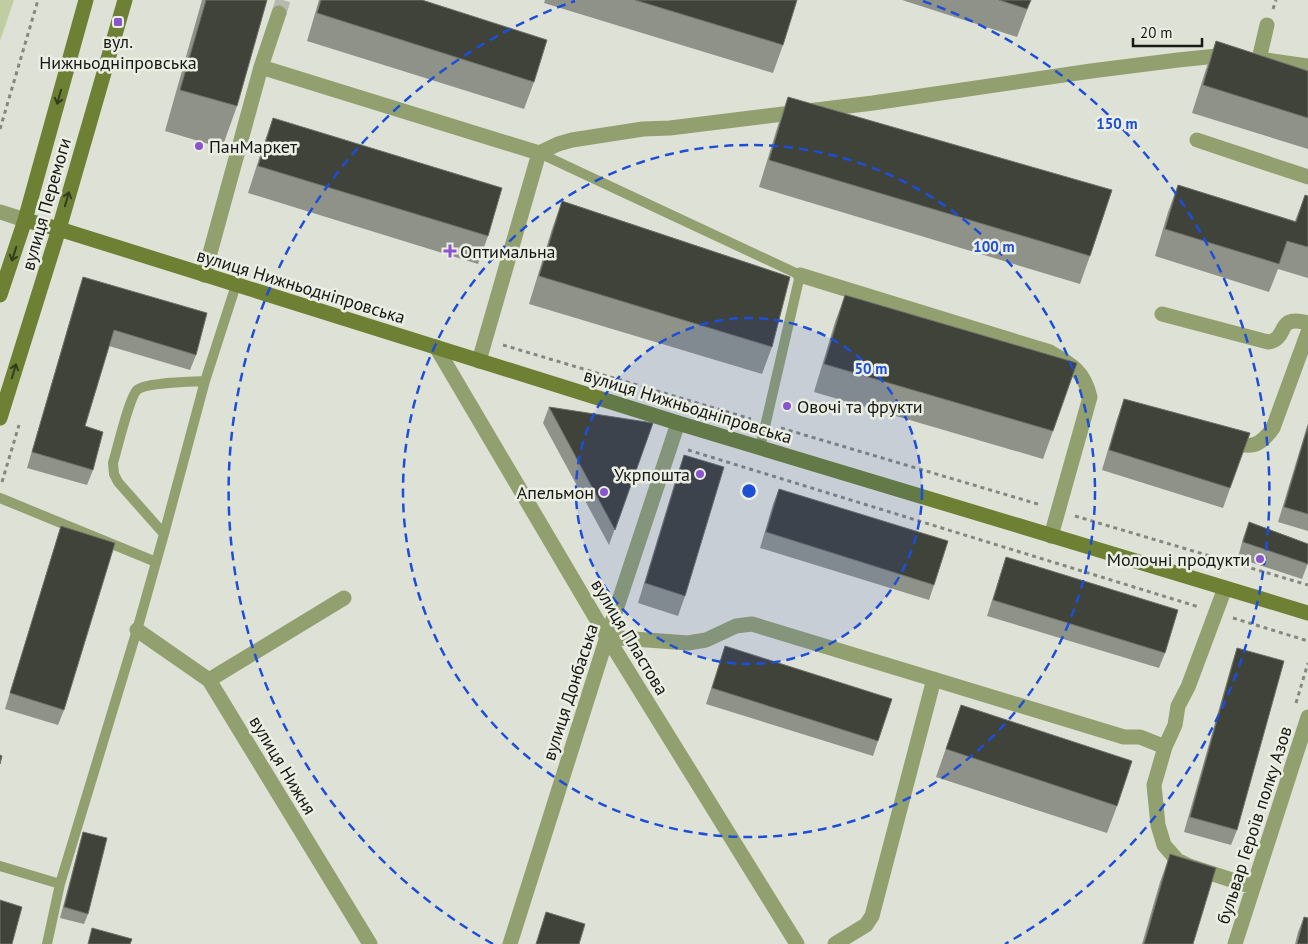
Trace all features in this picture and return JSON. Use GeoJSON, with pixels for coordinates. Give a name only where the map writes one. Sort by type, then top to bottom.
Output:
{"type":"FeatureCollection","features":[{"type":"Feature","properties":{"kind":"street","name":"вулиця Перемоги"},"geometry":{"type":"LineString","coordinates":[[0,295],[25,220],[86,0]]}},
{"type":"Feature","properties":{"kind":"street","name":"вулиця Перемоги"},"geometry":{"type":"LineString","coordinates":[[0,418],[59,229],[125,0]]}},
{"type":"Feature","properties":{"kind":"street"},"geometry":{"type":"LineString","coordinates":[[204,275],[261,67],[279,13]]}},
{"type":"Feature","properties":{"kind":"street"},"geometry":{"type":"LineString","coordinates":[[1259,59],[1267,25]]}},
{"type":"Feature","properties":{"kind":"street"},"geometry":{"type":"LineString","coordinates":[[261,67],[539,153],[572,140],[643,129],[670,128],[863,104],[1178,60],[1218,56],[1249,57],[1308,66]]}},
{"type":"Feature","properties":{"kind":"street"},"geometry":{"type":"LineString","coordinates":[[1197,140],[1308,177]]}},
{"type":"Feature","properties":{"kind":"street"},"geometry":{"type":"LineString","coordinates":[[479,361],[539,153]]}},
{"type":"Feature","properties":{"kind":"street"},"geometry":{"type":"LineString","coordinates":[[0,212],[25,220]]}},
{"type":"Feature","properties":{"kind":"street","name":"вулиця Нижньодніпровська"},"geometry":{"type":"LineString","coordinates":[[25,220],[678,423],[1308,613]]}},
{"type":"Feature","properties":{"kind":"street"},"geometry":{"type":"LineString","coordinates":[[800,275],[1050,352],[1071,364],[1082,376],[1090,397],[1051,536]]}},
{"type":"Feature","properties":{"kind":"street"},"geometry":{"type":"LineString","coordinates":[[1162,314],[1268,342],[1274,342],[1279,338],[1284,326],[1291,322],[1298,320],[1308,323]]}},
{"type":"Feature","properties":{"kind":"street"},"geometry":{"type":"LineString","coordinates":[[1210,438],[1248,446],[1258,443],[1267,437],[1273,428],[1308,332]]}},
{"type":"Feature","properties":{"kind":"street","name":"вулиця Пластова"},"geometry":{"type":"LineString","coordinates":[[436,347],[607,637],[797,944]]}},
{"type":"Feature","properties":{"kind":"street","name":"вулиця Донбаська"},"geometry":{"type":"LineString","coordinates":[[510,944],[607,637],[678,423]]}},
{"type":"Feature","properties":{"kind":"street"},"geometry":{"type":"LineString","coordinates":[[1225,588],[1188,688],[1178,706],[1176,725],[1165,747],[1154,784],[1158,825],[1164,845],[1177,860],[1189,866],[1253,887]]}},
{"type":"Feature","properties":{"kind":"street"},"geometry":{"type":"LineString","coordinates":[[209,680],[344,598]]}},
{"type":"Feature","properties":{"kind":"street"},"geometry":{"type":"LineString","coordinates":[[607,637],[688,644],[706,640],[736,626],[752,624],[1124,736],[1140,737],[1165,747]]}},
{"type":"Feature","properties":{"kind":"street","name":"вулиця Нижня"},"geometry":{"type":"LineString","coordinates":[[138,630],[209,680],[370,944]]}},
{"type":"Feature","properties":{"kind":"street"},"geometry":{"type":"LineString","coordinates":[[835,944],[866,925],[872,916],[934,679]]}},
{"type":"Feature","properties":{"kind":"street","name":"бульвар Героїв полку Азов"},"geometry":{"type":"LineString","coordinates":[[1235,944],[1308,717]]}},
{"type":"Feature","properties":{"kind":"lane"},"geometry":{"type":"LineString","coordinates":[[539,153],[800,275],[760,448]]}},
{"type":"Feature","properties":{"kind":"lane"},"geometry":{"type":"LineString","coordinates":[[47,944],[60,884],[138,630],[205,381],[236,285]]}},
{"type":"Feature","properties":{"kind":"lane"},"geometry":{"type":"LineString","coordinates":[[164,534],[118,482],[114,474],[113,463],[131,400],[137,390],[148,385],[205,381]]}},
{"type":"Feature","properties":{"kind":"lane"},"geometry":{"type":"LineString","coordinates":[[0,498],[156,562]]}},
{"type":"Feature","properties":{"kind":"lane"},"geometry":{"type":"LineString","coordinates":[[0,866],[60,884]]}},
{"type":"Feature","properties":{"kind":"path"},"geometry":{"type":"LineString","coordinates":[[0,129],[38,0]]}},
{"type":"Feature","properties":{"kind":"path"},"geometry":{"type":"LineString","coordinates":[[485,340],[1308,585]]}},
{"type":"Feature","properties":{"kind":"path"},"geometry":{"type":"LineString","coordinates":[[671,445],[1308,641]]}},
{"type":"Feature","properties":{"kind":"green space"},"geometry":{"type":"Polygon","coordinates":[[[0,0],[14,0],[0,41],[0,0]]]}},
{"type":"Feature","properties":{"kind":"building"},"geometry":{"type":"Polygon","coordinates":[[[206,0],[267,0],[237,106],[180,90],[206,0]]]}},
{"type":"Feature","properties":{"kind":"building"},"geometry":{"type":"Polygon","coordinates":[[[321,0],[422,0],[547,40],[534,82],[317,13],[321,0]]]}},
{"type":"Feature","properties":{"kind":"building"},"geometry":{"type":"Polygon","coordinates":[[[635,0],[797,0],[783,45],[635,0]]]}},
{"type":"Feature","properties":{"kind":"building"},"geometry":{"type":"Polygon","coordinates":[[[999,0],[1031,0],[1027,9],[999,0]]]}},
{"type":"Feature","properties":{"kind":"building"},"geometry":{"type":"Polygon","coordinates":[[[1216,41],[1308,71],[1308,118],[1203,85],[1216,41]]]}},
{"type":"Feature","properties":{"kind":"building"},"geometry":{"type":"Polygon","coordinates":[[[788,97],[1112,190],[1090,256],[769,160],[788,97]]]}},
{"type":"Feature","properties":{"kind":"building"},"geometry":{"type":"Polygon","coordinates":[[[273,118],[502,188],[488,236],[258,166],[273,118]]]}},
{"type":"Feature","properties":{"kind":"building"},"geometry":{"type":"Polygon","coordinates":[[[1178,185],[1296,222],[1305,195],[1308,196],[1308,247],[1287,241],[1279,264],[1165,229],[1178,185]]]}},
{"type":"Feature","properties":{"kind":"building"},"geometry":{"type":"Polygon","coordinates":[[[562,201],[790,277],[772,347],[539,276],[562,201]]]}},
{"type":"Feature","properties":{"kind":"building"},"geometry":{"type":"Polygon","coordinates":[[[83,277],[207,313],[196,355],[114,330],[85,426],[103,432],[93,470],[32,452],[83,277]]]}},
{"type":"Feature","properties":{"kind":"building"},"geometry":{"type":"Polygon","coordinates":[[[845,295],[1077,363],[1053,431],[824,364],[845,295]]]}},
{"type":"Feature","properties":{"kind":"building"},"geometry":{"type":"Polygon","coordinates":[[[1124,399],[1250,433],[1230,488],[1109,450],[1124,399]]]}},
{"type":"Feature","properties":{"kind":"building","name":"Апельмон"},"geometry":{"type":"Polygon","coordinates":[[[549,407],[653,423],[615,530],[549,407]]]}},
{"type":"Feature","properties":{"kind":"building"},"geometry":{"type":"Polygon","coordinates":[[[1308,426],[1308,514],[1284,507],[1308,426]]]}},
{"type":"Feature","properties":{"kind":"building"},"geometry":{"type":"Polygon","coordinates":[[[684,455],[724,467],[685,596],[645,583],[684,455]]]}},
{"type":"Feature","properties":{"kind":"building"},"geometry":{"type":"Polygon","coordinates":[[[779,489],[948,541],[934,585],[766,532],[779,489]]]}},
{"type":"Feature","properties":{"kind":"building"},"geometry":{"type":"Polygon","coordinates":[[[1249,522],[1308,544],[1308,564],[1243,542],[1249,522]]]}},
{"type":"Feature","properties":{"kind":"building"},"geometry":{"type":"Polygon","coordinates":[[[61,526],[115,543],[64,710],[10,693],[61,526]]]}},
{"type":"Feature","properties":{"kind":"building"},"geometry":{"type":"Polygon","coordinates":[[[1006,557],[1178,610],[1165,653],[993,600],[1006,557]]]}},
{"type":"Feature","properties":{"kind":"building"},"geometry":{"type":"Polygon","coordinates":[[[725,646],[892,699],[878,741],[712,688],[725,646]]]}},
{"type":"Feature","properties":{"kind":"building"},"geometry":{"type":"Polygon","coordinates":[[[1237,648],[1284,661],[1237,830],[1190,817],[1237,648]]]}},
{"type":"Feature","properties":{"kind":"building"},"geometry":{"type":"Polygon","coordinates":[[[961,705],[1132,761],[1117,806],[946,749],[961,705]]]}},
{"type":"Feature","properties":{"kind":"building"},"geometry":{"type":"Polygon","coordinates":[[[83,832],[107,838],[88,914],[64,907],[83,832]]]}},
{"type":"Feature","properties":{"kind":"building"},"geometry":{"type":"Polygon","coordinates":[[[1170,854],[1216,868],[1193,944],[1144,944],[1170,854]]]}},
{"type":"Feature","properties":{"kind":"building"},"geometry":{"type":"Polygon","coordinates":[[[0,900],[22,907],[12,944],[0,944],[0,900]]]}},
{"type":"Feature","properties":{"kind":"building"},"geometry":{"type":"Polygon","coordinates":[[[546,912],[585,924],[579,944],[536,944],[546,912]]]}},
{"type":"Feature","properties":{"kind":"building"},"geometry":{"type":"Polygon","coordinates":[[[1304,917],[1308,918],[1308,944],[1297,944],[1304,917]]]}},
{"type":"Feature","properties":{"kind":"building"},"geometry":{"type":"Polygon","coordinates":[[[92,928],[132,939],[130,944],[88,944],[92,928]]]}},
{"type":"Feature","properties":{"kind":"tunnel"},"geometry":{"type":"LineString","coordinates":[[279,13],[283,0]]}},
{"type":"Feature","properties":{"kind":"place","name":"вул. Нижньодніпровська"},"geometry":{"type":"Point","coordinates":[118,22]}},
{"type":"Feature","properties":{"kind":"place","name":"ПанМаркет"},"geometry":{"type":"Point","coordinates":[199,146]}},
{"type":"Feature","properties":{"kind":"place","name":"Оптимальна"},"geometry":{"type":"Point","coordinates":[450,251]}},
{"type":"Feature","properties":{"kind":"place","name":"Овочі та фрукти"},"geometry":{"type":"Point","coordinates":[787,406]}},
{"type":"Feature","properties":{"kind":"place","name":"Укрпошта"},"geometry":{"type":"Point","coordinates":[700,474]}},
{"type":"Feature","properties":{"kind":"place","name":"Апельмон"},"geometry":{"type":"Point","coordinates":[604,492]}},
{"type":"Feature","properties":{"kind":"place","name":"Молочні продукти"},"geometry":{"type":"Point","coordinates":[1260,559]}}]}
